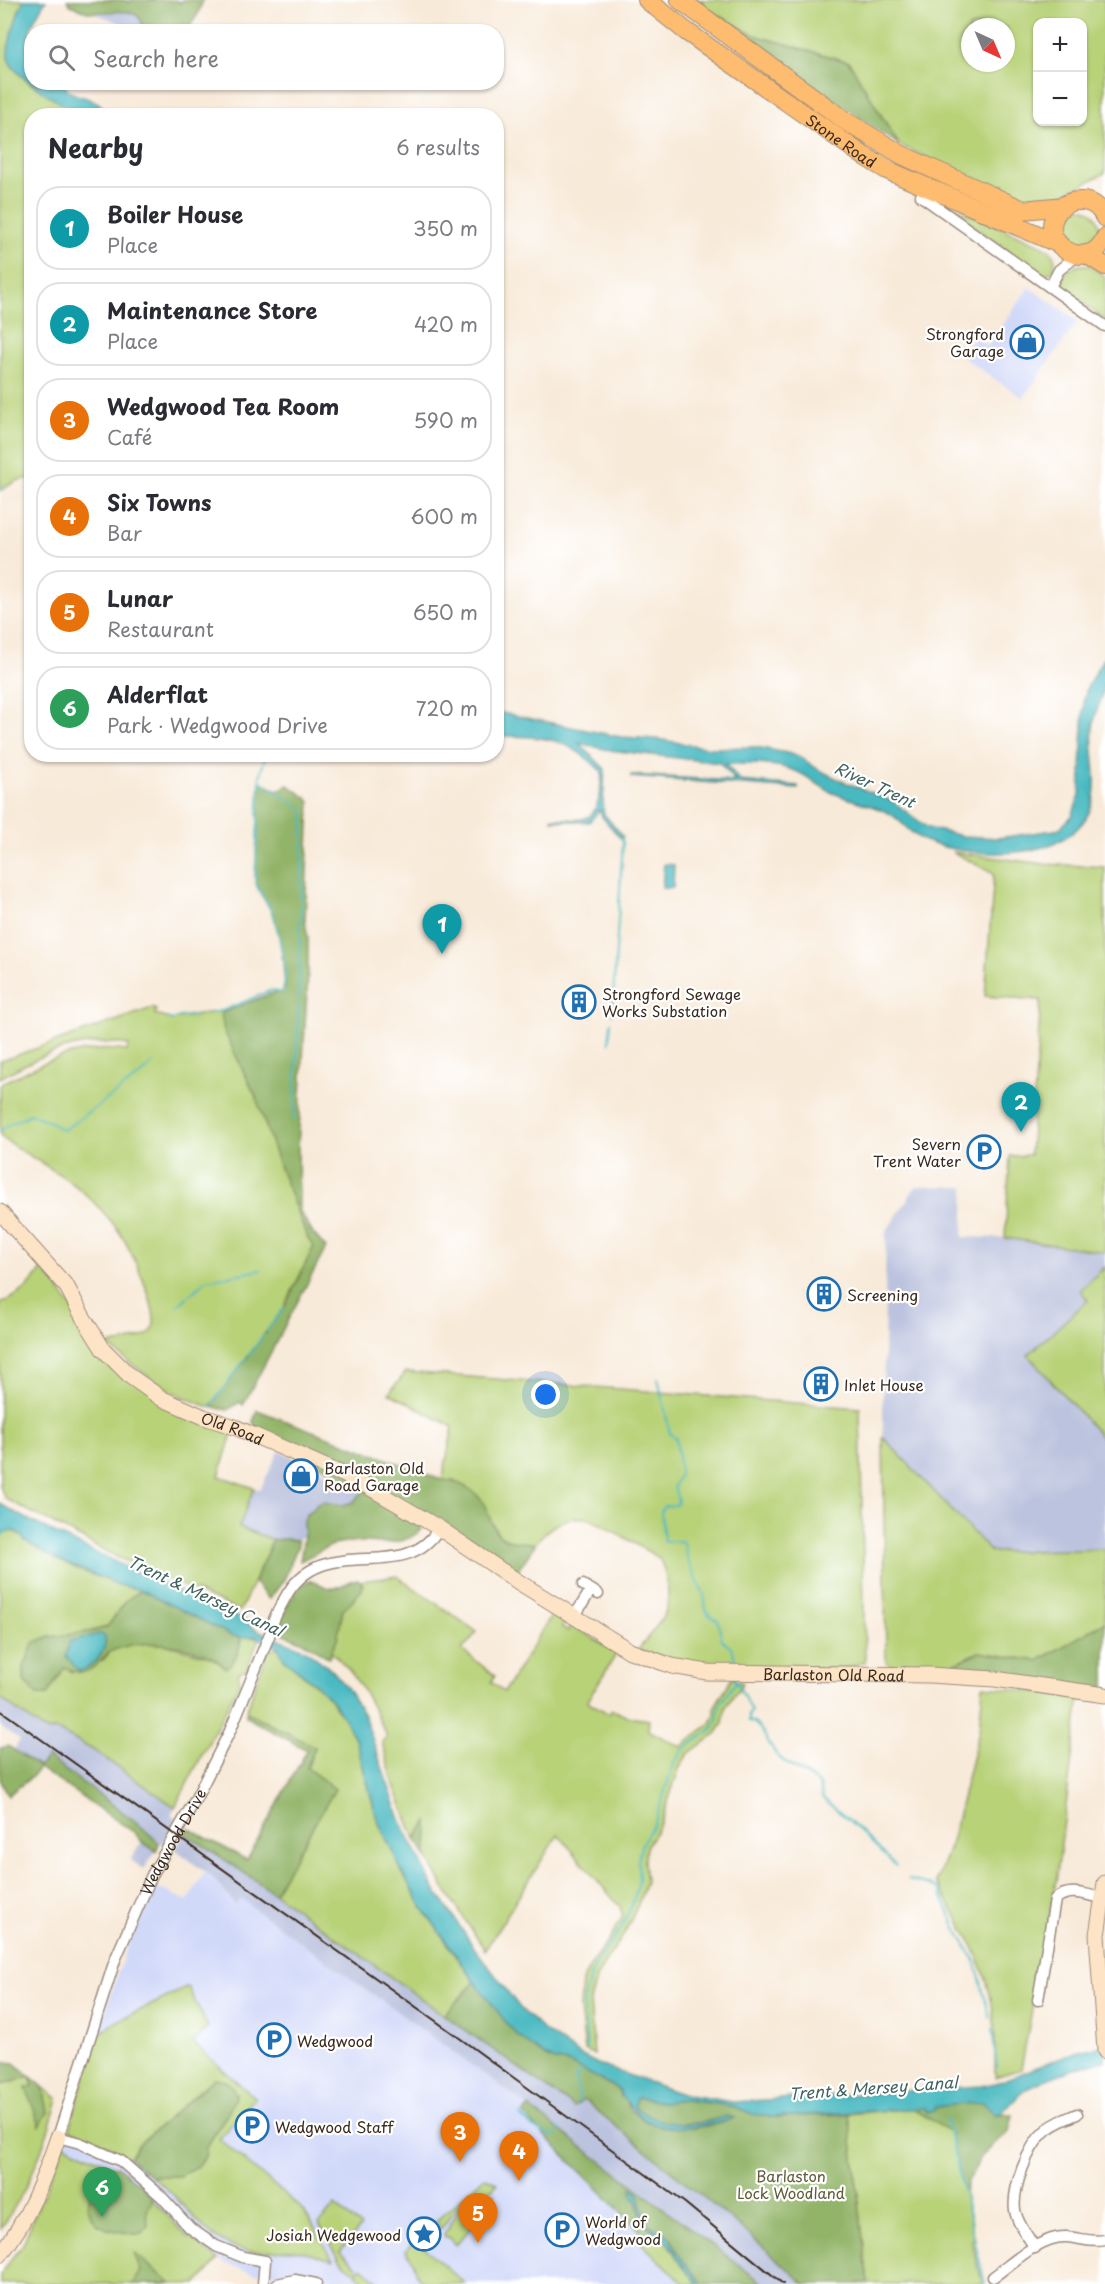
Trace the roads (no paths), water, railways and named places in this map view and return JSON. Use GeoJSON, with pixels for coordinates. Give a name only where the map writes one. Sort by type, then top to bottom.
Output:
{"type":"FeatureCollection","features":[{"type":"Feature","properties":{"kind":"highway","name":"Stone Road"},"geometry":{"type":"LineString","coordinates":[[647,0],[687,32],[864,156],[897,174],[1057,243],[1067,252],[1082,254]]}},
{"type":"Feature","properties":{"kind":"highway","name":"Stone Road"},"geometry":{"type":"LineString","coordinates":[[680,0],[847,122],[902,155],[1023,210],[1087,201],[1099,208],[1105,218]]}},
{"type":"Feature","properties":{"kind":"highway"},"geometry":{"type":"LineString","coordinates":[[1057,243],[1053,234],[1053,224],[1056,215],[1064,206]]}},
{"type":"Feature","properties":{"kind":"highway"},"geometry":{"type":"LineString","coordinates":[[1082,254],[1100,246],[1105,237]]}},
{"type":"Feature","properties":{"kind":"highway"},"geometry":{"type":"LineString","coordinates":[[1082,254],[1105,266]]}},
{"type":"Feature","properties":{"kind":"street"},"geometry":{"type":"LineString","coordinates":[[921,196],[1105,326]]}},
{"type":"Feature","properties":{"kind":"street"},"geometry":{"type":"LineString","coordinates":[[1057,243],[1059,270]]}},
{"type":"Feature","properties":{"kind":"street"},"geometry":{"type":"LineString","coordinates":[[1050,287],[1059,270],[1082,254]]}},
{"type":"Feature","properties":{"kind":"street","name":"Old Road"},"geometry":{"type":"LineString","coordinates":[[0,1212],[67,1287],[103,1349],[131,1377],[175,1405],[235,1427],[360,1482],[439,1528],[517,1581]]}},
{"type":"Feature","properties":{"kind":"street","name":"Wedgwood Drive"},"geometry":{"type":"LineString","coordinates":[[0,2255],[18,2230],[40,2188],[115,1960],[152,1875],[194,1802],[234,1724],[272,1624],[288,1592],[307,1571],[339,1561],[415,1553],[432,1539],[439,1528]]}},
{"type":"Feature","properties":{"kind":"street","name":"Barlaston Old Road"},"geometry":{"type":"LineString","coordinates":[[517,1581],[618,1645],[638,1655],[672,1666],[707,1672],[929,1675],[995,1679],[1105,1695]]}},
{"type":"Feature","properties":{"kind":"street"},"geometry":{"type":"LineString","coordinates":[[574,1617],[591,1590]]}},
{"type":"Feature","properties":{"kind":"street"},"geometry":{"type":"LineString","coordinates":[[1042,1995],[1055,1900],[1067,1892],[1104,1890],[1102,1916],[1097,1935],[1105,2051]]}},
{"type":"Feature","properties":{"kind":"street"},"geometry":{"type":"LineString","coordinates":[[1035,2248],[1019,2222],[1015,2210],[1016,2195],[1023,2171],[1036,2142],[1044,2131],[1059,2128],[1077,2114]]}},
{"type":"Feature","properties":{"kind":"street"},"geometry":{"type":"LineString","coordinates":[[58,2138],[80,2143],[121,2161],[161,2196],[190,2228],[216,2246],[243,2257],[265,2261],[263,2284]]}},
{"type":"Feature","properties":{"kind":"street"},"geometry":{"type":"LineString","coordinates":[[993,2277],[1020,2265],[1035,2248],[1054,2239],[1067,2237],[1094,2243],[1105,2241]]}},
{"type":"Feature","properties":{"kind":"street"},"geometry":{"type":"LineString","coordinates":[[277,2284],[295,2280],[316,2284]]}},
{"type":"Feature","properties":{"kind":"water"},"geometry":{"type":"Polygon","coordinates":[[[24,0],[46,0],[33,24],[24,24],[24,78],[8,58],[16,20],[24,0]]]}},
{"type":"Feature","properties":{"kind":"water"},"geometry":{"type":"Polygon","coordinates":[[[40,90],[67,90],[95,101],[103,108],[69,108],[40,90]]]}},
{"type":"Feature","properties":{"kind":"water"},"geometry":{"type":"Polygon","coordinates":[[[1105,656],[1105,684],[1093,728],[1095,786],[1092,805],[1081,824],[1064,838],[1043,847],[1019,852],[968,851],[925,841],[915,836],[889,813],[833,793],[802,774],[784,767],[765,764],[726,764],[740,781],[798,786],[798,789],[631,777],[631,775],[736,781],[720,763],[609,750],[579,743],[605,769],[604,814],[623,837],[621,839],[602,817],[600,810],[589,822],[552,820],[552,818],[582,819],[593,812],[599,800],[602,772],[589,760],[566,745],[554,741],[542,738],[504,736],[504,713],[621,737],[657,739],[709,748],[756,747],[787,753],[800,757],[819,770],[842,781],[892,801],[928,828],[962,836],[998,838],[1055,830],[1072,816],[1080,795],[1084,699],[1088,685],[1105,656]]]}},
{"type":"Feature","properties":{"kind":"water"},"geometry":{"type":"Polygon","coordinates":[[[664,864],[674,865],[673,888],[662,888],[664,864]]]}},
{"type":"Feature","properties":{"kind":"water"},"geometry":{"type":"Polygon","coordinates":[[[0,1504],[90,1550],[243,1619],[255,1629],[306,1650],[333,1671],[346,1686],[364,1715],[400,1819],[434,1888],[473,1946],[520,2008],[542,2029],[578,2054],[602,2066],[682,2094],[733,2102],[982,2086],[1013,2077],[1073,2053],[1105,2046],[1105,2061],[1039,2082],[1020,2094],[1004,2111],[996,2115],[983,2102],[935,2107],[935,2110],[927,2113],[925,2108],[772,2117],[753,2114],[733,2106],[687,2100],[662,2102],[638,2097],[634,2106],[660,2121],[691,2124],[725,2117],[734,2118],[714,2124],[679,2128],[649,2122],[621,2097],[620,2090],[569,2063],[545,2056],[518,2036],[508,2025],[422,1907],[404,1876],[377,1819],[356,1740],[337,1707],[318,1686],[285,1660],[278,1647],[255,1636],[244,1638],[231,1635],[141,1590],[119,1585],[56,1559],[24,1540],[23,1536],[14,1531],[5,1533],[0,1531],[0,1504]]]}},
{"type":"Feature","properties":{"kind":"water"},"geometry":{"type":"Polygon","coordinates":[[[99,1634],[105,1636],[102,1653],[94,1663],[79,1671],[66,1656],[70,1641],[99,1634]]]}},
{"type":"Feature","properties":{"kind":"water"},"geometry":{"type":"Polygon","coordinates":[[[632,2188],[638,2193],[648,2225],[669,2236],[677,2253],[702,2284],[698,2284],[677,2258],[667,2241],[645,2224],[639,2204],[633,2197],[632,2188]]]}},
{"type":"Feature","properties":{"kind":"waterway"},"geometry":{"type":"LineString","coordinates":[[0,491],[5,488]]}},
{"type":"Feature","properties":{"kind":"waterway"},"geometry":{"type":"LineString","coordinates":[[264,762],[260,781],[304,810],[300,932]]}},
{"type":"Feature","properties":{"kind":"waterway"},"geometry":{"type":"LineString","coordinates":[[208,1013],[222,1011],[272,990],[281,993],[284,987],[284,965],[276,926],[270,908],[255,880],[260,781]]}},
{"type":"Feature","properties":{"kind":"waterway"},"geometry":{"type":"LineString","coordinates":[[612,1014],[623,842],[621,838]]}},
{"type":"Feature","properties":{"kind":"waterway"},"geometry":{"type":"LineString","coordinates":[[299,1000],[300,936]]}},
{"type":"Feature","properties":{"kind":"waterway"},"geometry":{"type":"LineString","coordinates":[[294,1120],[299,1006]]}},
{"type":"Feature","properties":{"kind":"waterway"},"geometry":{"type":"LineString","coordinates":[[168,1019],[196,1016]]}},
{"type":"Feature","properties":{"kind":"waterway"},"geometry":{"type":"LineString","coordinates":[[609,1043],[611,1022]]}},
{"type":"Feature","properties":{"kind":"waterway"},"geometry":{"type":"LineString","coordinates":[[0,1131],[9,1124],[31,1114],[49,1121],[62,1130],[65,1129],[141,1075],[153,1063]]}},
{"type":"Feature","properties":{"kind":"waterway"},"geometry":{"type":"LineString","coordinates":[[190,1295],[206,1280],[261,1270]]}},
{"type":"Feature","properties":{"kind":"waterway"},"geometry":{"type":"LineString","coordinates":[[177,1307],[188,1296]]}},
{"type":"Feature","properties":{"kind":"waterway"},"geometry":{"type":"LineString","coordinates":[[267,1331],[284,1308]]}},
{"type":"Feature","properties":{"kind":"waterway"},"geometry":{"type":"LineString","coordinates":[[249,1355],[264,1335]]}},
{"type":"Feature","properties":{"kind":"waterway"},"geometry":{"type":"LineString","coordinates":[[210,1407],[246,1358]]}},
{"type":"Feature","properties":{"kind":"waterway"},"geometry":{"type":"LineString","coordinates":[[658,1378],[670,1434],[676,1438],[680,1473],[674,1486],[678,1501],[676,1505],[664,1506],[661,1512],[664,1541],[684,1543],[688,1561],[704,1595],[708,1614],[718,1621],[722,1640],[733,1650],[735,1663]]}},
{"type":"Feature","properties":{"kind":"waterway"},"geometry":{"type":"LineString","coordinates":[[0,1538],[5,1533]]}},
{"type":"Feature","properties":{"kind":"waterway"},"geometry":{"type":"LineString","coordinates":[[587,2049],[584,2000],[590,1977],[598,1961],[620,1930],[632,1905],[639,1881],[638,1861],[641,1846],[656,1819],[674,1763],[683,1750],[712,1729],[717,1721],[720,1704],[735,1683],[735,1677]]}},
{"type":"Feature","properties":{"kind":"waterway"},"geometry":{"type":"LineString","coordinates":[[736,1681],[752,1711],[749,1714],[749,1721],[758,1726],[776,1754],[820,1785],[822,1798],[850,1821],[896,1866]]}},
{"type":"Feature","properties":{"kind":"waterway"},"geometry":{"type":"LineString","coordinates":[[909,1880],[930,1885],[939,1890],[956,1928],[976,1963],[990,2018]]}},
{"type":"Feature","properties":{"kind":"waterway"},"geometry":{"type":"LineString","coordinates":[[992,2029],[997,2068]]}},
{"type":"Feature","properties":{"kind":"waterway"},"geometry":{"type":"LineString","coordinates":[[577,2103],[580,2097],[575,2080],[579,2072]]}},
{"type":"Feature","properties":{"kind":"waterway"},"geometry":{"type":"LineString","coordinates":[[520,2116],[536,2129],[550,2135],[555,2136],[560,2129]]}},
{"type":"Feature","properties":{"kind":"waterway"},"geometry":{"type":"LineString","coordinates":[[946,2118],[985,2284]]}},
{"type":"Feature","properties":{"kind":"railway"},"geometry":{"type":"LineString","coordinates":[[0,1710],[454,2034],[685,2203],[783,2284]]}},
{"type":"Feature","properties":{"kind":"place","name":"Strongford Garage"},"geometry":{"type":"Point","coordinates":[1027,342]}},
{"type":"Feature","properties":{"kind":"place","name":"Boiler House"},"geometry":{"type":"Point","coordinates":[442,954]}},
{"type":"Feature","properties":{"kind":"place","name":"Strongford Sewage Works Substation"},"geometry":{"type":"Point","coordinates":[579,1002]}},
{"type":"Feature","properties":{"kind":"place","name":"Maintenance Store"},"geometry":{"type":"Point","coordinates":[1021,1132]}},
{"type":"Feature","properties":{"kind":"place","name":"Severn Trent Water"},"geometry":{"type":"Point","coordinates":[984,1152]}},
{"type":"Feature","properties":{"kind":"place","name":"Screening"},"geometry":{"type":"Point","coordinates":[824,1294]}},
{"type":"Feature","properties":{"kind":"place","name":"Inlet House"},"geometry":{"type":"Point","coordinates":[821,1384]}},
{"type":"Feature","properties":{"kind":"place","name":"Barlaston Old Road Garage"},"geometry":{"type":"Point","coordinates":[301,1476]}},
{"type":"Feature","properties":{"kind":"place","name":"Wedgwood"},"geometry":{"type":"Point","coordinates":[274,2040]}},
{"type":"Feature","properties":{"kind":"place","name":"Wedgwood Staff"},"geometry":{"type":"Point","coordinates":[252,2126]}},
{"type":"Feature","properties":{"kind":"place","name":"Wedgwood Tea Room"},"geometry":{"type":"Point","coordinates":[460,2162]}},
{"type":"Feature","properties":{"kind":"place","name":"Six Towns"},"geometry":{"type":"Point","coordinates":[519,2181]}},
{"type":"Feature","properties":{"kind":"place","name":"Alderflat"},"geometry":{"type":"Point","coordinates":[102,2217]}},
{"type":"Feature","properties":{"kind":"place","name":"World of Wedgwood"},"geometry":{"type":"Point","coordinates":[562,2230]}},
{"type":"Feature","properties":{"kind":"place","name":"Josiah Wedgewood"},"geometry":{"type":"Point","coordinates":[424,2234]}},
{"type":"Feature","properties":{"kind":"place","name":"Lunar"},"geometry":{"type":"Point","coordinates":[478,2243]}},
{"type":"Feature","properties":{"kind":"water label","name":"River Trent"},"geometry":{"type":"Point","coordinates":[875,784]}},
{"type":"Feature","properties":{"kind":"water label","name":"Trent & Mersey Canal"},"geometry":{"type":"Point","coordinates":[206,1595]}},
{"type":"Feature","properties":{"kind":"water label","name":"Trent & Mersey Canal"},"geometry":{"type":"Point","coordinates":[873,2087]}},
{"type":"Feature","properties":{"kind":"park label","name":"Barlaston Lock Woodland"},"geometry":{"type":"Point","coordinates":[791,2184]}}]}
